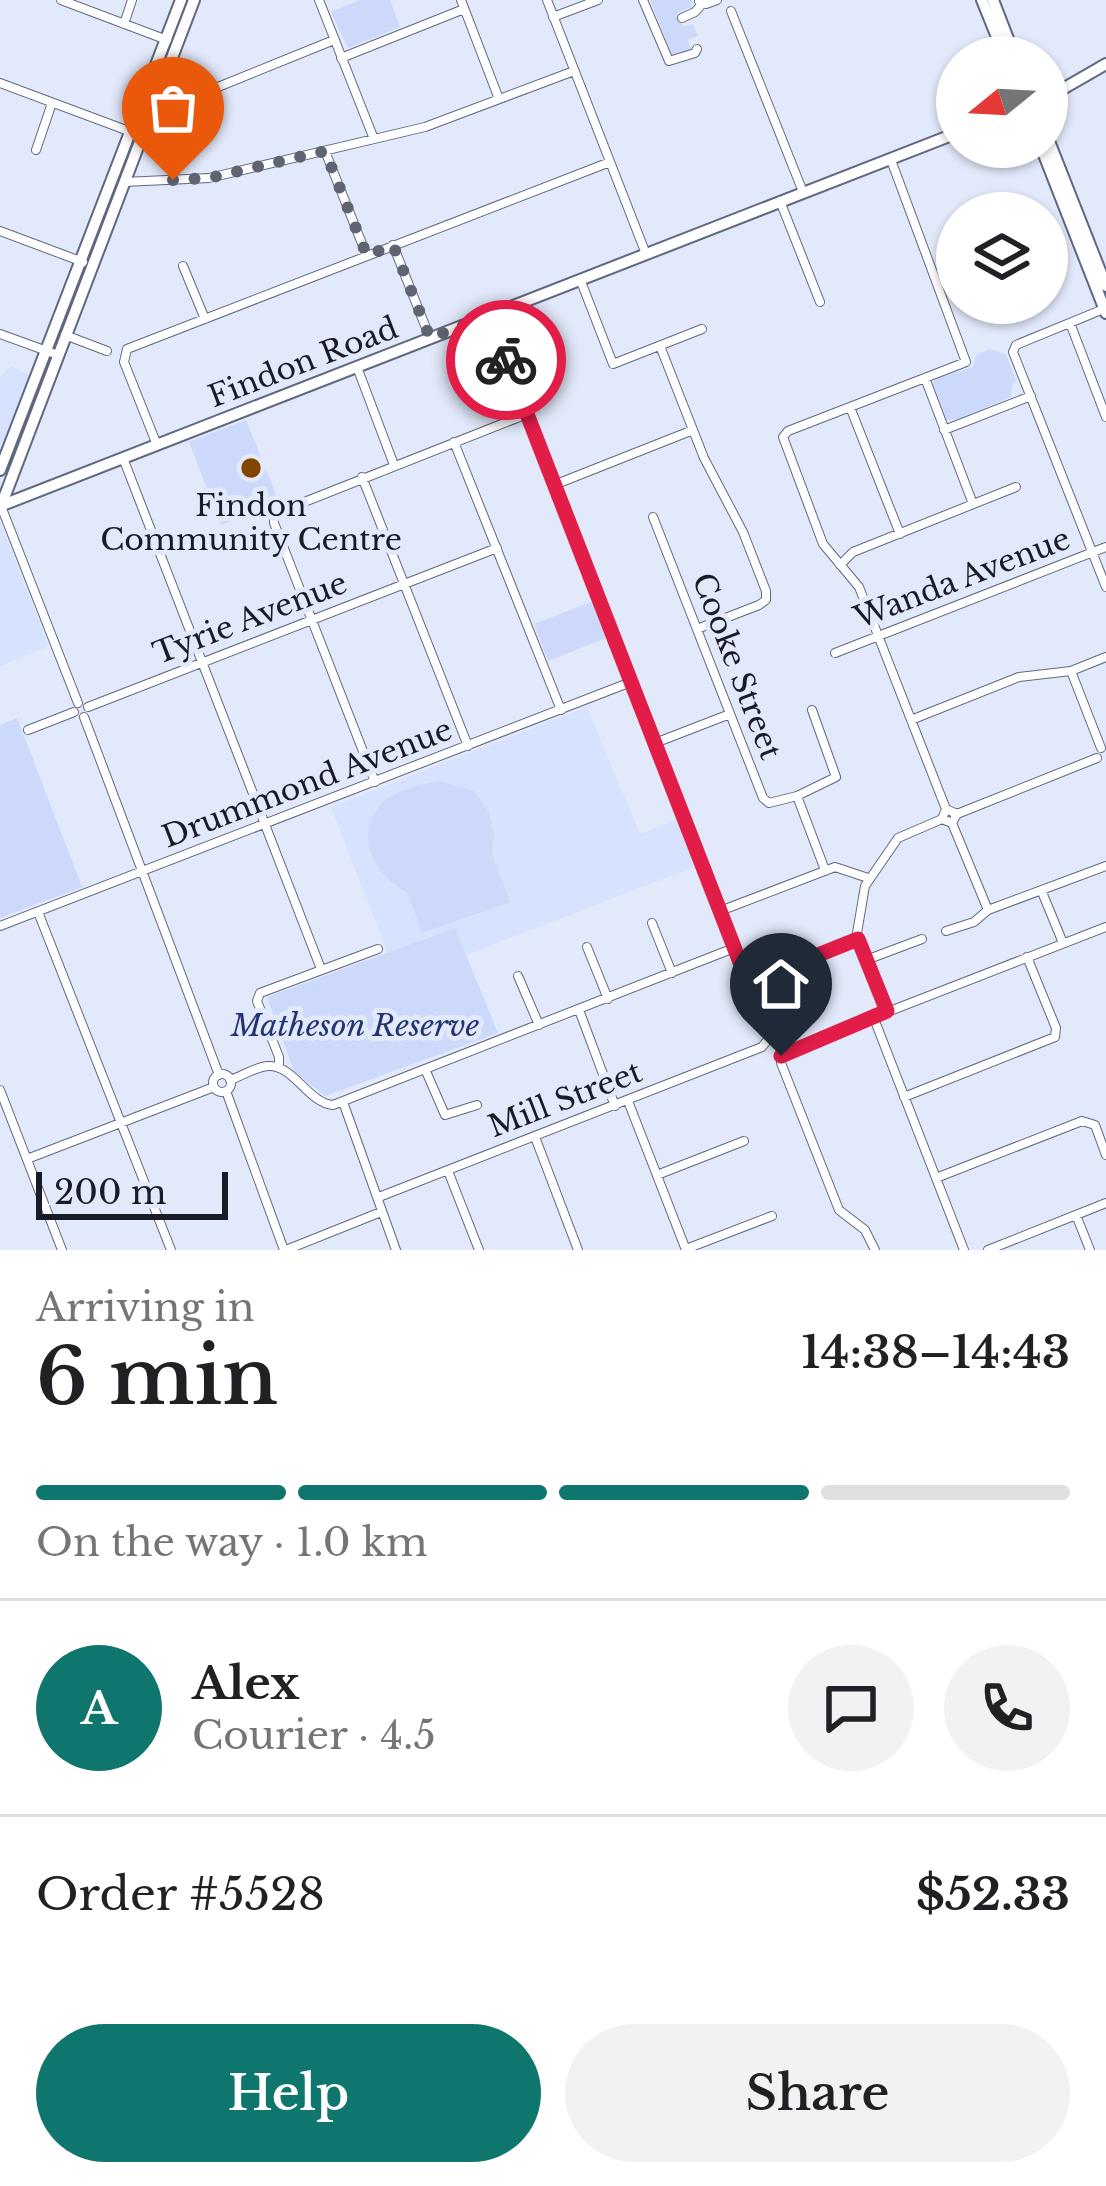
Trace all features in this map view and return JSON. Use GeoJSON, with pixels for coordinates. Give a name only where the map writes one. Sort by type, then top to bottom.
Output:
{"type":"FeatureCollection","features":[{"type":"Feature","properties":{"kind":"main road"},"geometry":{"type":"LineString","coordinates":[[172,42],[181,0]]}},
{"type":"Feature","properties":{"kind":"main road"},"geometry":{"type":"LineString","coordinates":[[0,470],[172,42],[194,0]]}},
{"type":"Feature","properties":{"kind":"main road"},"geometry":{"type":"LineString","coordinates":[[982,0],[997,36]]}},
{"type":"Feature","properties":{"kind":"main road"},"geometry":{"type":"LineString","coordinates":[[993,0],[1007,36]]}},
{"type":"Feature","properties":{"kind":"main road"},"geometry":{"type":"LineString","coordinates":[[1068,84],[1106,64]]}},
{"type":"Feature","properties":{"kind":"main road","name":"Findon Road"},"geometry":{"type":"LineString","coordinates":[[0,505],[936,141]]}},
{"type":"Feature","properties":{"kind":"main road"},"geometry":{"type":"LineString","coordinates":[[1051,168],[1106,286]]}},
{"type":"Feature","properties":{"kind":"main road"},"geometry":{"type":"LineString","coordinates":[[1059,168],[1106,310]]}},
{"type":"Feature","properties":{"kind":"main road"},"geometry":{"type":"LineString","coordinates":[[0,505],[58,356],[86,263]]}},
{"type":"Feature","properties":{"kind":"main road"},"geometry":{"type":"LineString","coordinates":[[11,479],[15,490],[28,495]]}},
{"type":"Feature","properties":{"kind":"street"},"geometry":{"type":"LineString","coordinates":[[62,0],[172,42]]}},
{"type":"Feature","properties":{"kind":"street"},"geometry":{"type":"LineString","coordinates":[[124,24],[132,0]]}},
{"type":"Feature","properties":{"kind":"street"},"geometry":{"type":"LineString","coordinates":[[319,0],[374,139]]}},
{"type":"Feature","properties":{"kind":"street"},"geometry":{"type":"LineString","coordinates":[[547,0],[646,254]]}},
{"type":"Feature","properties":{"kind":"street"},"geometry":{"type":"LineString","coordinates":[[553,17],[598,0]]}},
{"type":"Feature","properties":{"kind":"street"},"geometry":{"type":"LineString","coordinates":[[643,0],[669,61],[697,49]]}},
{"type":"Feature","properties":{"kind":"street"},"geometry":{"type":"LineString","coordinates":[[682,17],[695,13],[700,2],[717,0]]}},
{"type":"Feature","properties":{"kind":"street"},"geometry":{"type":"LineString","coordinates":[[341,58],[463,4],[500,99]]}},
{"type":"Feature","properties":{"kind":"street"},"geometry":{"type":"LineString","coordinates":[[731,11],[803,192]]}},
{"type":"Feature","properties":{"kind":"street"},"geometry":{"type":"LineString","coordinates":[[160,75],[213,89],[334,40]]}},
{"type":"Feature","properties":{"kind":"street"},"geometry":{"type":"LineString","coordinates":[[119,180],[209,178],[325,151],[425,127],[574,71]]}},
{"type":"Feature","properties":{"kind":"street"},"geometry":{"type":"LineString","coordinates":[[0,83],[136,134]]}},
{"type":"Feature","properties":{"kind":"street"},"geometry":{"type":"LineString","coordinates":[[36,150],[52,104]]}},
{"type":"Feature","properties":{"kind":"street"},"geometry":{"type":"LineString","coordinates":[[325,151],[367,256]]}},
{"type":"Feature","properties":{"kind":"street"},"geometry":{"type":"LineString","coordinates":[[890,160],[966,362],[788,431],[783,437],[824,544],[858,585],[944,814],[955,819],[988,910]]}},
{"type":"Feature","properties":{"kind":"street"},"geometry":{"type":"LineString","coordinates":[[157,445],[124,354],[127,349],[610,162]]}},
{"type":"Feature","properties":{"kind":"street"},"geometry":{"type":"LineString","coordinates":[[780,201],[820,302]]}},
{"type":"Feature","properties":{"kind":"street"},"geometry":{"type":"LineString","coordinates":[[0,231],[86,263]]}},
{"type":"Feature","properties":{"kind":"street"},"geometry":{"type":"LineString","coordinates":[[393,245],[430,338]]}},
{"type":"Feature","properties":{"kind":"street"},"geometry":{"type":"LineString","coordinates":[[183,266],[205,319]]}},
{"type":"Feature","properties":{"kind":"street"},"geometry":{"type":"LineString","coordinates":[[580,279],[613,364],[702,329]]}},
{"type":"Feature","properties":{"kind":"street"},"geometry":{"type":"LineString","coordinates":[[1106,310],[1013,348],[1106,587]]}},
{"type":"Feature","properties":{"kind":"street"},"geometry":{"type":"LineString","coordinates":[[488,316],[748,983],[858,939]]}},
{"type":"Feature","properties":{"kind":"street"},"geometry":{"type":"LineString","coordinates":[[1070,322],[1106,417]]}},
{"type":"Feature","properties":{"kind":"street"},"geometry":{"type":"LineString","coordinates":[[0,334],[58,356]]}},
{"type":"Feature","properties":{"kind":"street"},"geometry":{"type":"LineString","coordinates":[[65,334],[107,351]]}},
{"type":"Feature","properties":{"kind":"street"},"geometry":{"type":"LineString","coordinates":[[660,346],[766,591],[766,600],[697,629]]}},
{"type":"Feature","properties":{"kind":"street"},"geometry":{"type":"LineString","coordinates":[[357,367],[394,465]]}},
{"type":"Feature","properties":{"kind":"street"},"geometry":{"type":"LineString","coordinates":[[925,378],[973,505]]}},
{"type":"Feature","properties":{"kind":"street"},"geometry":{"type":"LineString","coordinates":[[944,430],[1031,396]]}},
{"type":"Feature","properties":{"kind":"street"},"geometry":{"type":"LineString","coordinates":[[850,407],[900,534]]}},
{"type":"Feature","properties":{"kind":"street"},"geometry":{"type":"LineString","coordinates":[[375,782],[274,514],[527,414]]}},
{"type":"Feature","properties":{"kind":"street"},"geometry":{"type":"LineString","coordinates":[[554,485],[693,430]]}},
{"type":"Feature","properties":{"kind":"street"},"geometry":{"type":"LineString","coordinates":[[454,442],[561,710]]}},
{"type":"Feature","properties":{"kind":"street"},"geometry":{"type":"LineString","coordinates":[[123,458],[321,969]]}},
{"type":"Feature","properties":{"kind":"street"},"geometry":{"type":"LineString","coordinates":[[362,477],[468,746]]}},
{"type":"Feature","properties":{"kind":"street"},"geometry":{"type":"LineString","coordinates":[[840,565],[853,552],[1016,487]]}},
{"type":"Feature","properties":{"kind":"street"},"geometry":{"type":"LineString","coordinates":[[0,505],[219,1075],[214,1087]]}},
{"type":"Feature","properties":{"kind":"street","name":"Cooke Street"},"geometry":{"type":"LineString","coordinates":[[653,517],[763,798],[776,803],[797,796]]}},
{"type":"Feature","properties":{"kind":"street","name":"Wanda Avenue"},"geometry":{"type":"LineString","coordinates":[[836,653],[1106,547]]}},
{"type":"Feature","properties":{"kind":"street","name":"Tyrie Avenue"},"geometry":{"type":"LineString","coordinates":[[28,730],[496,548]]}},
{"type":"Feature","properties":{"kind":"street"},"geometry":{"type":"LineString","coordinates":[[911,720],[1019,677],[1071,671],[1106,657]]}},
{"type":"Feature","properties":{"kind":"street"},"geometry":{"type":"LineString","coordinates":[[955,819],[1103,754],[1071,671]]}},
{"type":"Feature","properties":{"kind":"street","name":"Drummond Avenue"},"geometry":{"type":"LineString","coordinates":[[0,926],[631,682]]}},
{"type":"Feature","properties":{"kind":"street"},"geometry":{"type":"LineString","coordinates":[[812,710],[836,777],[797,796],[825,870]]}},
{"type":"Feature","properties":{"kind":"street"},"geometry":{"type":"LineString","coordinates":[[655,743],[730,714]]}},
{"type":"Feature","properties":{"kind":"street"},"geometry":{"type":"LineString","coordinates":[[887,1011],[858,939],[868,878],[898,838],[944,814]]}},
{"type":"Feature","properties":{"kind":"street"},"geometry":{"type":"LineString","coordinates":[[720,911],[840,866],[868,878]]}},
{"type":"Feature","properties":{"kind":"street"},"geometry":{"type":"LineString","coordinates":[[946,931],[974,922],[988,910],[1106,866]]}},
{"type":"Feature","properties":{"kind":"street"},"geometry":{"type":"LineString","coordinates":[[1042,892],[1064,944]]}},
{"type":"Feature","properties":{"kind":"street"},"geometry":{"type":"LineString","coordinates":[[38,912],[171,1250]]}},
{"type":"Feature","properties":{"kind":"street"},"geometry":{"type":"LineString","coordinates":[[652,923],[672,974]]}},
{"type":"Feature","properties":{"kind":"street"},"geometry":{"type":"LineString","coordinates":[[875,1250],[865,1230],[839,1210],[781,1056],[1106,927]]}},
{"type":"Feature","properties":{"kind":"street"},"geometry":{"type":"LineString","coordinates":[[866,960],[922,939]]}},
{"type":"Feature","properties":{"kind":"street"},"geometry":{"type":"LineString","coordinates":[[587,947],[608,999]]}},
{"type":"Feature","properties":{"kind":"street"},"geometry":{"type":"LineString","coordinates":[[219,1075],[230,1080],[269,1066],[279,1068],[321,1103],[343,1102],[734,948]]}},
{"type":"Feature","properties":{"kind":"street"},"geometry":{"type":"LineString","coordinates":[[279,1068],[257,997],[378,950]]}},
{"type":"Feature","properties":{"kind":"street"},"geometry":{"type":"LineString","coordinates":[[904,1097],[1055,1037],[1056,1028],[1028,957]]}},
{"type":"Feature","properties":{"kind":"street"},"geometry":{"type":"LineString","coordinates":[[518,976],[539,1025]]}},
{"type":"Feature","properties":{"kind":"street","name":"Mill Street"},"geometry":{"type":"LineString","coordinates":[[379,1198],[768,1043],[748,983]]}},
{"type":"Feature","properties":{"kind":"street"},"geometry":{"type":"LineString","coordinates":[[579,1010],[615,1106]]}},
{"type":"Feature","properties":{"kind":"street"},"geometry":{"type":"LineString","coordinates":[[873,1016],[964,1250]]}},
{"type":"Feature","properties":{"kind":"street"},"geometry":{"type":"LineString","coordinates":[[425,1069],[445,1115],[477,1105]]}},
{"type":"Feature","properties":{"kind":"street"},"geometry":{"type":"LineString","coordinates":[[230,1080],[226,1091],[285,1250],[381,1212]]}},
{"type":"Feature","properties":{"kind":"street"},"geometry":{"type":"LineString","coordinates":[[27,1159],[214,1087],[226,1091]]}},
{"type":"Feature","properties":{"kind":"street"},"geometry":{"type":"LineString","coordinates":[[0,1090],[62,1250]]}},
{"type":"Feature","properties":{"kind":"street"},"geometry":{"type":"LineString","coordinates":[[628,1101],[686,1249],[772,1216]]}},
{"type":"Feature","properties":{"kind":"street"},"geometry":{"type":"LineString","coordinates":[[343,1102],[396,1250]]}},
{"type":"Feature","properties":{"kind":"street"},"geometry":{"type":"LineString","coordinates":[[935,1178],[1082,1121],[1095,1125],[1106,1156]]}},
{"type":"Feature","properties":{"kind":"street"},"geometry":{"type":"LineString","coordinates":[[535,1137],[578,1250]]}},
{"type":"Feature","properties":{"kind":"street"},"geometry":{"type":"LineString","coordinates":[[657,1174],[744,1141]]}},
{"type":"Feature","properties":{"kind":"street"},"geometry":{"type":"LineString","coordinates":[[448,1171],[478,1250]]}},
{"type":"Feature","properties":{"kind":"street"},"geometry":{"type":"LineString","coordinates":[[988,1250],[1106,1203]]}},
{"type":"Feature","properties":{"kind":"street"},"geometry":{"type":"LineString","coordinates":[[1076,1215],[1090,1250]]}},
{"type":"Feature","properties":{"kind":"shaded area"},"geometry":{"type":"Polygon","coordinates":[[[11,366],[32,376],[0,457],[0,378],[11,366]]]}},
{"type":"Feature","properties":{"kind":"shaded area"},"geometry":{"type":"Polygon","coordinates":[[[0,522],[49,646],[0,666],[0,522]]]}},
{"type":"Feature","properties":{"kind":"shaded area"},"geometry":{"type":"Polygon","coordinates":[[[587,707],[640,834],[677,819],[694,867],[466,955],[455,928],[388,954],[331,807],[587,707]]]}},
{"type":"Feature","properties":{"kind":"green space"},"geometry":{"type":"Polygon","coordinates":[[[360,0],[390,0],[400,27],[348,48],[331,12],[360,0]]]}},
{"type":"Feature","properties":{"kind":"green space"},"geometry":{"type":"Polygon","coordinates":[[[650,0],[692,0],[691,7],[677,13],[683,27],[693,24],[698,36],[688,40],[691,50],[673,57],[650,0]]]}},
{"type":"Feature","properties":{"kind":"green space"},"geometry":{"type":"Polygon","coordinates":[[[990,349],[1006,354],[1016,381],[1011,397],[946,420],[932,384],[973,367],[976,355],[990,349]]]}},
{"type":"Feature","properties":{"kind":"green space"},"geometry":{"type":"Polygon","coordinates":[[[246,420],[279,502],[221,525],[189,442],[246,420]]]}},
{"type":"Feature","properties":{"kind":"green space"},"geometry":{"type":"Polygon","coordinates":[[[591,602],[606,638],[548,661],[534,624],[591,602]]]}},
{"type":"Feature","properties":{"kind":"green space"},"geometry":{"type":"Polygon","coordinates":[[[17,718],[82,887],[0,918],[0,725],[17,718]]]}},
{"type":"Feature","properties":{"kind":"green space"},"geometry":{"type":"Polygon","coordinates":[[[439,781],[474,791],[489,812],[492,853],[510,902],[422,933],[407,892],[387,877],[372,856],[368,831],[379,807],[391,796],[439,781]]]}},
{"type":"Feature","properties":{"kind":"green space","name":"Matheson Reserve"},"geometry":{"type":"Polygon","coordinates":[[[455,928],[498,1033],[325,1096],[294,1071],[267,997],[455,928]]]}},
{"type":"Feature","properties":{"kind":"way so far"},"geometry":{"type":"LineString","coordinates":[[173,180],[209,178],[325,151],[367,256],[393,245],[430,338],[488,316],[506,360]]}},
{"type":"Feature","properties":{"kind":"place","name":"Findon Community Centre"},"geometry":{"type":"Point","coordinates":[251,468]}},
{"type":"Feature","properties":{"kind":"route"},"geometry":{"type":"LineString","coordinates":[[506,360],[748,983],[858,939],[887,1011],[781,1056]]}}]}
